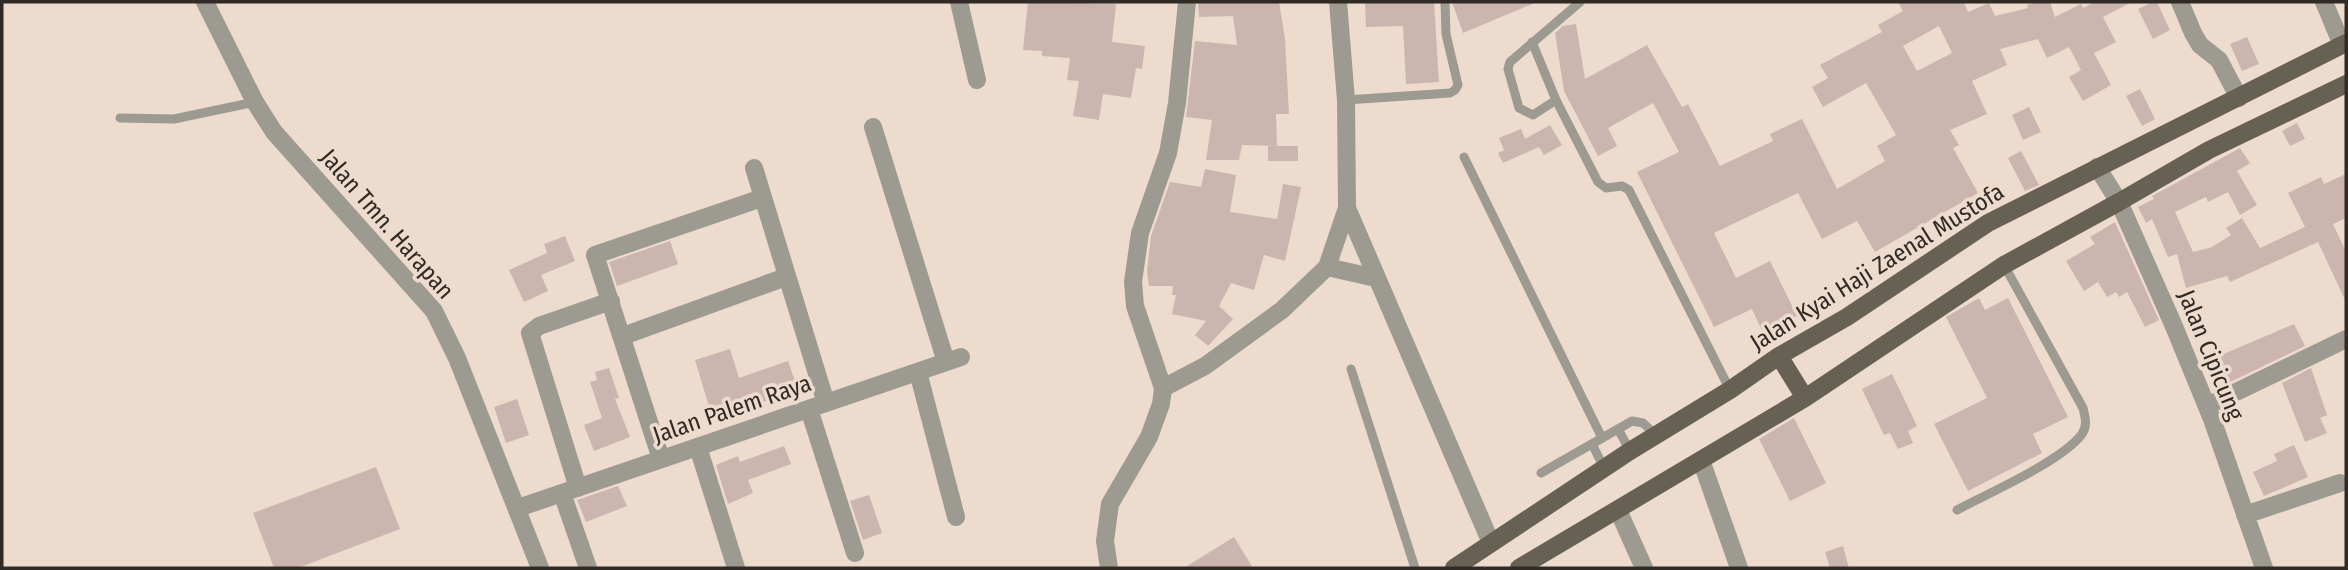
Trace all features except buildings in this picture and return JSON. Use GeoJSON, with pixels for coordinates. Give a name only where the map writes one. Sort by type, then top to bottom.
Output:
{"type":"FeatureCollection","features":[{"type":"Feature","properties":{"kind":"main road","name":"Jalan Kyai Haji Zaenal Mustofa"},"geometry":{"type":"LineString","coordinates":[[1454,568],[1630,451],[1730,390],[1779,356],[1847,317],[1988,223],[2344,44]]}},
{"type":"Feature","properties":{"kind":"main road"},"geometry":{"type":"LineString","coordinates":[[1519,568],[1805,398],[2004,265],[2209,149],[2346,84]]}},
{"type":"Feature","properties":{"kind":"main road"},"geometry":{"type":"LineString","coordinates":[[1779,356],[1805,398]]}},
{"type":"Feature","properties":{"kind":"street","name":"Jalan Tmn. Harapan"},"geometry":{"type":"LineString","coordinates":[[205,2],[255,102],[285,145],[434,311],[457,358],[540,568]]}},
{"type":"Feature","properties":{"kind":"street"},"geometry":{"type":"LineString","coordinates":[[959,2],[977,80]]}},
{"type":"Feature","properties":{"kind":"street"},"geometry":{"type":"LineString","coordinates":[[1109,568],[1105,541],[1110,504],[1149,438],[1161,404],[1163,388],[1135,306],[1133,282],[1140,233],[1168,153],[1177,103],[1187,2]]}},
{"type":"Feature","properties":{"kind":"street"},"geometry":{"type":"LineString","coordinates":[[1163,388],[1205,366],[1282,310],[1326,267],[1347,208],[1346,100],[1338,2]]}},
{"type":"Feature","properties":{"kind":"street"},"geometry":{"type":"LineString","coordinates":[[2180,2],[2200,45],[2219,60],[2239,97]]}},
{"type":"Feature","properties":{"kind":"street"},"geometry":{"type":"LineString","coordinates":[[2324,2],[2344,44]]}},
{"type":"Feature","properties":{"kind":"street","name":"Jalan Palem Raya"},"geometry":{"type":"LineString","coordinates":[[518,508],[954,359],[873,127]]}},
{"type":"Feature","properties":{"kind":"street","name":"Jalan Cipicung"},"geometry":{"type":"LineString","coordinates":[[2097,167],[2119,202],[2207,406],[2264,568]]}},
{"type":"Feature","properties":{"kind":"street"},"geometry":{"type":"LineString","coordinates":[[754,168],[786,277],[855,552]]}},
{"type":"Feature","properties":{"kind":"street"},"geometry":{"type":"LineString","coordinates":[[661,459],[595,255],[762,198]]}},
{"type":"Feature","properties":{"kind":"street"},"geometry":{"type":"LineString","coordinates":[[1347,208],[1491,543]]}},
{"type":"Feature","properties":{"kind":"street"},"geometry":{"type":"LineString","coordinates":[[1326,267],[1376,278]]}},
{"type":"Feature","properties":{"kind":"street"},"geometry":{"type":"LineString","coordinates":[[623,336],[786,277]]}},
{"type":"Feature","properties":{"kind":"street"},"geometry":{"type":"LineString","coordinates":[[588,568],[530,333],[539,326],[611,302]]}},
{"type":"Feature","properties":{"kind":"street"},"geometry":{"type":"LineString","coordinates":[[2207,406],[2346,340]]}},
{"type":"Feature","properties":{"kind":"street"},"geometry":{"type":"LineString","coordinates":[[918,372],[956,517]]}},
{"type":"Feature","properties":{"kind":"street"},"geometry":{"type":"LineString","coordinates":[[698,447],[736,568]]}},
{"type":"Feature","properties":{"kind":"street"},"geometry":{"type":"LineString","coordinates":[[1701,460],[1739,568]]}},
{"type":"Feature","properties":{"kind":"street"},"geometry":{"type":"LineString","coordinates":[[2245,515],[2340,483]]}},
{"type":"Feature","properties":{"kind":"street"},"geometry":{"type":"LineString","coordinates":[[1618,510],[1644,568]]}},
{"type":"Feature","properties":{"kind":"lane"},"geometry":{"type":"LineString","coordinates":[[1346,100],[1450,93],[1455,90],[1458,85],[1446,34],[1445,2]]}},
{"type":"Feature","properties":{"kind":"lane"},"geometry":{"type":"LineString","coordinates":[[1556,100],[1533,115],[1519,108],[1508,69],[1516,55],[1580,2]]}},
{"type":"Feature","properties":{"kind":"lane"},"geometry":{"type":"LineString","coordinates":[[1532,42],[1556,100],[1598,182],[1606,188],[1622,186],[1629,190],[1730,390]]}},
{"type":"Feature","properties":{"kind":"lane"},"geometry":{"type":"LineString","coordinates":[[120,118],[174,119],[255,102]]}},
{"type":"Feature","properties":{"kind":"lane"},"geometry":{"type":"LineString","coordinates":[[1464,157],[1602,438]]}},
{"type":"Feature","properties":{"kind":"lane"},"geometry":{"type":"LineString","coordinates":[[1957,510],[2049,461],[2083,433],[2086,423],[2083,408],[2004,265]]}},
{"type":"Feature","properties":{"kind":"lane"},"geometry":{"type":"LineString","coordinates":[[1351,369],[1415,568]]}},
{"type":"Feature","properties":{"kind":"lane"},"geometry":{"type":"LineString","coordinates":[[1541,473],[1632,421],[1643,423],[1657,436]]}},
{"type":"Feature","properties":{"kind":"lane"},"geometry":{"type":"LineString","coordinates":[[1619,429],[1630,451]]}},
{"type":"Feature","properties":{"kind":"lane"},"geometry":{"type":"LineString","coordinates":[[1592,444],[1604,468]]}}]}
